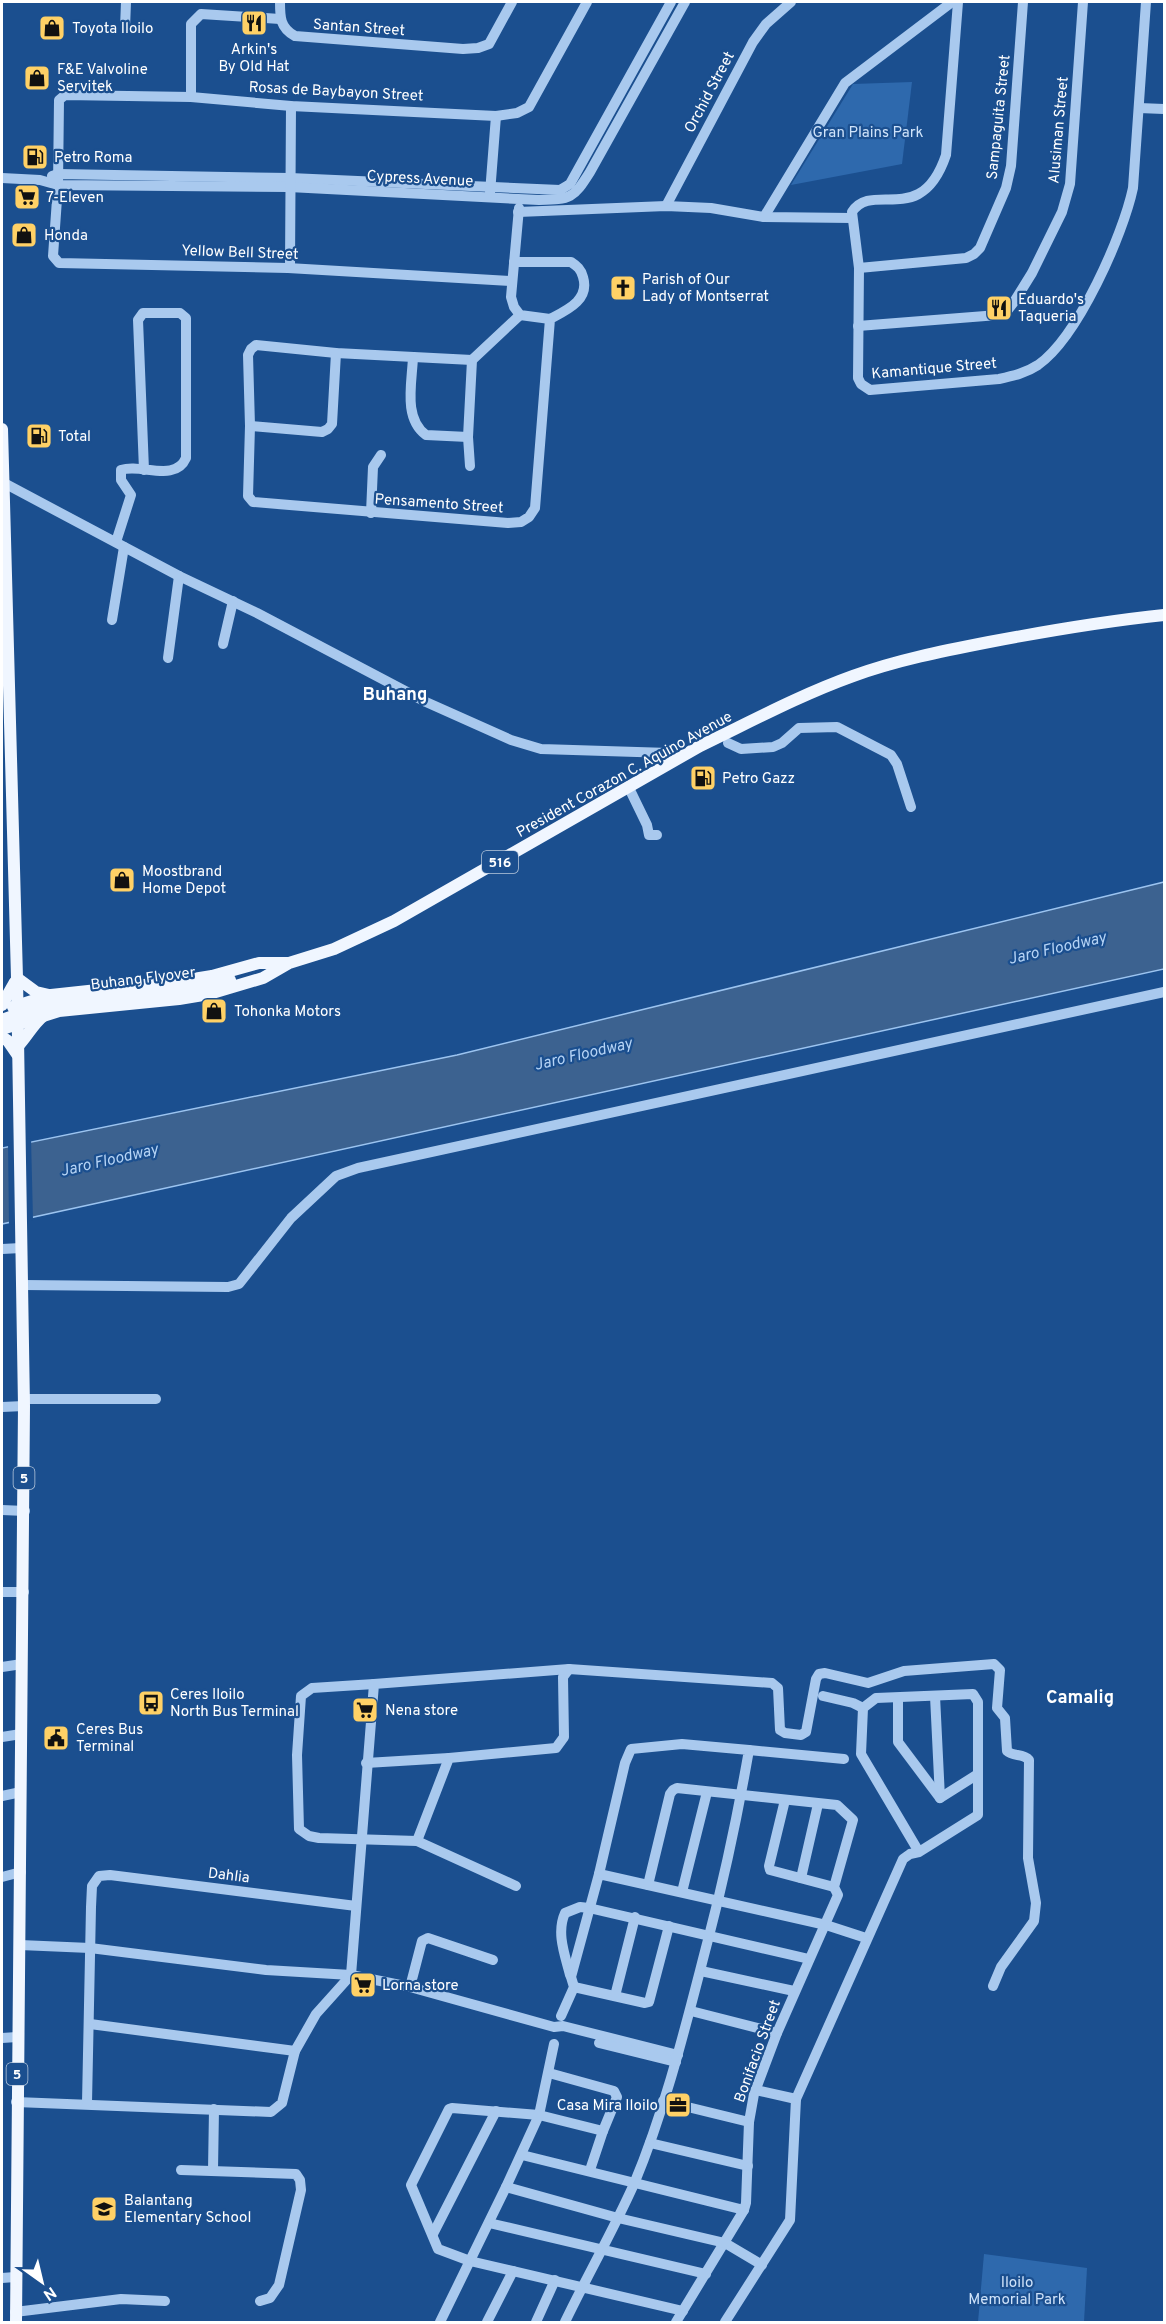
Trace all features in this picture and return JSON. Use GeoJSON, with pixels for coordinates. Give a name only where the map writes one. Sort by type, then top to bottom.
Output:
{"type":"FeatureCollection","features":[{"type":"Feature","properties":{"kind":"main road","name":"5"},"geometry":{"type":"LineString","coordinates":[[2,429],[6,767],[17,1005],[25,1511],[16,2102],[16,2317]]}},
{"type":"Feature","properties":{"kind":"main road","name":"President Corazon C. Aquino Avenue"},"geometry":{"type":"LineString","coordinates":[[2,1029],[59,1011],[151,1003],[209,994],[263,978],[289,963],[334,949],[394,921],[704,744],[747,722],[842,681],[901,661],[1036,634],[1164,615]]}},
{"type":"Feature","properties":{"kind":"main road"},"geometry":{"type":"LineString","coordinates":[[669,753],[677,753],[704,744],[728,743]]}},
{"type":"Feature","properties":{"kind":"main road","name":"President Corazon C. Aquino Avenue"},"geometry":{"type":"LineString","coordinates":[[2,1011],[51,995],[181,981],[212,976],[259,963],[289,963]]}},
{"type":"Feature","properties":{"kind":"main road","name":"Buhang Flyover"},"geometry":{"type":"LineString","coordinates":[[2,1020],[47,1004],[197,987],[289,963]]}},
{"type":"Feature","properties":{"kind":"main road"},"geometry":{"type":"LineString","coordinates":[[2,1005],[16,978],[36,992],[51,995]]}},
{"type":"Feature","properties":{"kind":"main road"},"geometry":{"type":"LineString","coordinates":[[2,1037],[17,1050],[34,1023],[45,1014]]}},
{"type":"Feature","properties":{"kind":"street"},"geometry":{"type":"LineString","coordinates":[[125,28],[126,2]]}},
{"type":"Feature","properties":{"kind":"street"},"geometry":{"type":"LineString","coordinates":[[191,97],[191,24],[195,18],[201,14],[280,19],[280,2]]}},
{"type":"Feature","properties":{"kind":"street","name":"Santan Street"},"geometry":{"type":"LineString","coordinates":[[280,19],[286,32],[295,36],[478,48],[489,44],[512,2]]}},
{"type":"Feature","properties":{"kind":"street","name":"Rosas de Baybayon Street"},"geometry":{"type":"LineString","coordinates":[[58,179],[59,100],[62,96],[191,97],[291,106],[496,116],[517,113],[529,106],[587,2]]}},
{"type":"Feature","properties":{"kind":"street"},"geometry":{"type":"LineString","coordinates":[[564,194],[574,195],[590,172],[671,2]]}},
{"type":"Feature","properties":{"kind":"street"},"geometry":{"type":"LineString","coordinates":[[627,95],[685,2]]}},
{"type":"Feature","properties":{"kind":"street","name":"Orchid Street"},"geometry":{"type":"LineString","coordinates":[[666,206],[753,42],[766,24],[791,2]]}},
{"type":"Feature","properties":{"kind":"street"},"geometry":{"type":"LineString","coordinates":[[764,217],[845,84],[952,2]]}},
{"type":"Feature","properties":{"kind":"street"},"geometry":{"type":"LineString","coordinates":[[519,212],[666,206],[711,208],[764,217],[852,218],[854,208],[863,202],[920,195],[938,175],[946,155],[958,2]]}},
{"type":"Feature","properties":{"kind":"street","name":"Sampaguita Street"},"geometry":{"type":"LineString","coordinates":[[859,268],[966,258],[980,248],[1006,188],[1011,166],[1023,2]]}},
{"type":"Feature","properties":{"kind":"street","name":"Alusiman Street"},"geometry":{"type":"LineString","coordinates":[[858,326],[999,315],[1007,311],[1014,302],[1032,273],[1062,212],[1070,184],[1083,2]]}},
{"type":"Feature","properties":{"kind":"street","name":"Kamantique Street"},"geometry":{"type":"LineString","coordinates":[[852,218],[859,268],[858,378],[861,384],[870,390],[999,379],[1027,372],[1039,364],[1065,338],[1087,301],[1124,224],[1133,188],[1146,2]]}},
{"type":"Feature","properties":{"kind":"street"},"geometry":{"type":"LineString","coordinates":[[290,268],[291,106]]}},
{"type":"Feature","properties":{"kind":"street"},"geometry":{"type":"LineString","coordinates":[[1138,108],[1164,110]]}},
{"type":"Feature","properties":{"kind":"street"},"geometry":{"type":"LineString","coordinates":[[490,192],[496,116]]}},
{"type":"Feature","properties":{"kind":"street","name":"Cypress Avenue"},"geometry":{"type":"LineString","coordinates":[[2,178],[290,182],[520,194],[539,200],[564,194]]}},
{"type":"Feature","properties":{"kind":"street","name":"Yellow Bell Street"},"geometry":{"type":"LineString","coordinates":[[58,179],[53,256],[58,263],[290,268],[512,281]]}},
{"type":"Feature","properties":{"kind":"street"},"geometry":{"type":"LineString","coordinates":[[513,262],[571,262],[578,266],[582,273],[585,287],[580,299],[568,310],[550,319],[520,315],[512,303],[513,262],[520,194]]}},
{"type":"Feature","properties":{"kind":"street"},"geometry":{"type":"LineString","coordinates":[[564,194],[595,210]]}},
{"type":"Feature","properties":{"kind":"street"},"geometry":{"type":"LineString","coordinates":[[112,620],[120,545],[135,495],[121,480],[121,470],[127,468],[144,470],[174,470],[180,468],[186,458],[186,318],[180,313],[143,313],[138,320],[144,470]]}},
{"type":"Feature","properties":{"kind":"street"},"geometry":{"type":"LineString","coordinates":[[470,466],[468,437],[472,360],[520,315]]}},
{"type":"Feature","properties":{"kind":"street","name":"Pensamento Street"},"geometry":{"type":"LineString","coordinates":[[250,426],[248,496],[253,502],[495,523],[521,522],[529,517],[535,508],[550,319]]}},
{"type":"Feature","properties":{"kind":"street"},"geometry":{"type":"LineString","coordinates":[[336,353],[332,424],[328,429],[322,432],[250,426],[248,355],[256,345],[336,353],[472,360]]}},
{"type":"Feature","properties":{"kind":"street"},"geometry":{"type":"LineString","coordinates":[[413,357],[411,415],[414,424],[426,435],[468,437]]}},
{"type":"Feature","properties":{"kind":"street"},"geometry":{"type":"LineString","coordinates":[[371,513],[373,467],[381,454]]}},
{"type":"Feature","properties":{"kind":"street"},"geometry":{"type":"LineString","coordinates":[[2,482],[179,576],[426,702],[525,746],[597,752],[669,753]]}},
{"type":"Feature","properties":{"kind":"street"},"geometry":{"type":"LineString","coordinates":[[168,658],[179,576]]}},
{"type":"Feature","properties":{"kind":"street"},"geometry":{"type":"LineString","coordinates":[[223,644],[233,602]]}},
{"type":"Feature","properties":{"kind":"street"},"geometry":{"type":"LineString","coordinates":[[728,743],[741,749],[773,747],[782,743],[799,728],[837,727],[891,755],[897,764],[911,807]]}},
{"type":"Feature","properties":{"kind":"street"},"geometry":{"type":"LineString","coordinates":[[629,788],[647,825],[649,835],[657,835]]}},
{"type":"Feature","properties":{"kind":"street"},"geometry":{"type":"LineString","coordinates":[[22,1285],[228,1287],[239,1284],[291,1218],[336,1176],[358,1168],[1164,992]]}},
{"type":"Feature","properties":{"kind":"street"},"geometry":{"type":"LineString","coordinates":[[2,1249],[21,1246]]}},
{"type":"Feature","properties":{"kind":"street"},"geometry":{"type":"LineString","coordinates":[[2,1407],[24,1403],[156,1400]]}},
{"type":"Feature","properties":{"kind":"street"},"geometry":{"type":"LineString","coordinates":[[2,1510],[25,1511]]}},
{"type":"Feature","properties":{"kind":"street"},"geometry":{"type":"LineString","coordinates":[[2,1592],[24,1592]]}},
{"type":"Feature","properties":{"kind":"street"},"geometry":{"type":"LineString","coordinates":[[2,1667],[22,1664]]}},
{"type":"Feature","properties":{"kind":"street"},"geometry":{"type":"LineString","coordinates":[[516,1886],[417,1841],[319,1838],[309,1836],[298,1829],[301,1696],[312,1688],[569,1669],[772,1683],[778,1688],[780,1730],[801,1735],[806,1732],[816,1678],[819,1674],[825,1673],[868,1683],[904,1671],[994,1664],[1000,1670],[997,1708],[1005,1718],[1007,1751],[1011,1754],[1025,1756],[1029,1760],[1028,1858],[1036,1903],[1034,1922],[1001,1967],[993,1986]]}},
{"type":"Feature","properties":{"kind":"street"},"geometry":{"type":"LineString","coordinates":[[366,1763],[556,1748],[564,1737],[563,1677],[569,1669]]}},
{"type":"Feature","properties":{"kind":"street"},"geometry":{"type":"LineString","coordinates":[[16,2102],[272,2112],[278,2109],[282,2103],[295,2051],[316,2014],[351,1975],[374,1684]]}},
{"type":"Feature","properties":{"kind":"street"},"geometry":{"type":"LineString","coordinates":[[725,2322],[790,2220],[796,2099],[903,1859],[919,1852],[978,1815],[978,1702],[973,1694],[898,1699],[876,1698],[862,1708]]}},
{"type":"Feature","properties":{"kind":"street"},"geometry":{"type":"LineString","coordinates":[[823,1696],[852,1703],[862,1708]]}},
{"type":"Feature","properties":{"kind":"street"},"geometry":{"type":"LineString","coordinates":[[935,1696],[940,1798]]}},
{"type":"Feature","properties":{"kind":"street"},"geometry":{"type":"LineString","coordinates":[[898,1699],[898,1742],[940,1798]]}},
{"type":"Feature","properties":{"kind":"street"},"geometry":{"type":"LineString","coordinates":[[862,1708],[861,1754],[919,1852]]}},
{"type":"Feature","properties":{"kind":"street"},"geometry":{"type":"LineString","coordinates":[[2,1737],[21,1734]]}},
{"type":"Feature","properties":{"kind":"street"},"geometry":{"type":"LineString","coordinates":[[561,2016],[572,1982],[625,1763],[631,1749],[682,1744],[844,1759]]}},
{"type":"Feature","properties":{"kind":"street"},"geometry":{"type":"LineString","coordinates":[[565,2322],[618,2218],[650,2143],[691,2011],[719,1901],[749,1750]]}},
{"type":"Feature","properties":{"kind":"street"},"geometry":{"type":"LineString","coordinates":[[417,1841],[449,1758]]}},
{"type":"Feature","properties":{"kind":"street"},"geometry":{"type":"LineString","coordinates":[[940,1798],[978,1774]]}},
{"type":"Feature","properties":{"kind":"street"},"geometry":{"type":"LineString","coordinates":[[648,1885],[673,1790],[677,1788],[818,1804],[801,1878]]}},
{"type":"Feature","properties":{"kind":"street"},"geometry":{"type":"LineString","coordinates":[[2,1796],[21,1791]]}},
{"type":"Feature","properties":{"kind":"street"},"geometry":{"type":"LineString","coordinates":[[682,1892],[707,1792]]}},
{"type":"Feature","properties":{"kind":"street"},"geometry":{"type":"LineString","coordinates":[[785,1800],[769,1866],[770,1870],[834,1887]]}},
{"type":"Feature","properties":{"kind":"street","name":"Bonifacio Street"},"geometry":{"type":"LineString","coordinates":[[676,2322],[744,2210],[748,2166],[748,2122],[756,2090],[794,1991],[826,1925],[838,1894],[834,1887],[853,1820],[837,1805],[818,1804]]}},
{"type":"Feature","properties":{"kind":"street"},"geometry":{"type":"LineString","coordinates":[[2,1877],[21,1872]]}},
{"type":"Feature","properties":{"kind":"street"},"geometry":{"type":"LineString","coordinates":[[598,1874],[826,1925],[866,1938]]}},
{"type":"Feature","properties":{"kind":"street","name":"Dahlia"},"geometry":{"type":"LineString","coordinates":[[90,1948],[92,1886],[99,1876],[110,1875],[356,1906]]}},
{"type":"Feature","properties":{"kind":"street"},"geometry":{"type":"LineString","coordinates":[[572,1982],[561,1939],[562,1918],[565,1913],[580,1906],[809,1959]]}},
{"type":"Feature","properties":{"kind":"street"},"geometry":{"type":"LineString","coordinates":[[615,1996],[635,1917]]}},
{"type":"Feature","properties":{"kind":"street"},"geometry":{"type":"LineString","coordinates":[[572,1982],[615,1996],[648,2002],[669,1926]]}},
{"type":"Feature","properties":{"kind":"street"},"geometry":{"type":"LineString","coordinates":[[410,1987],[422,1941],[428,1938],[493,1959]]}},
{"type":"Feature","properties":{"kind":"street"},"geometry":{"type":"LineString","coordinates":[[20,1945],[90,1948],[266,1970],[351,1975],[410,1987],[554,2027],[560,2033],[566,2031],[677,2058]]}},
{"type":"Feature","properties":{"kind":"street"},"geometry":{"type":"LineString","coordinates":[[87,2103],[90,1948]]}},
{"type":"Feature","properties":{"kind":"street"},"geometry":{"type":"LineString","coordinates":[[701,1971],[794,1991]]}},
{"type":"Feature","properties":{"kind":"street"},"geometry":{"type":"LineString","coordinates":[[691,2011],[777,2033]]}},
{"type":"Feature","properties":{"kind":"street"},"geometry":{"type":"LineString","coordinates":[[90,2024],[295,2051]]}},
{"type":"Feature","properties":{"kind":"street"},"geometry":{"type":"LineString","coordinates":[[2,2038],[17,2037]]}},
{"type":"Feature","properties":{"kind":"street"},"geometry":{"type":"LineString","coordinates":[[440,2322],[522,2155],[539,2115],[555,2044]]}},
{"type":"Feature","properties":{"kind":"street"},"geometry":{"type":"LineString","coordinates":[[549,2073],[614,2091],[617,2097],[590,2170]]}},
{"type":"Feature","properties":{"kind":"street"},"geometry":{"type":"LineString","coordinates":[[756,2090],[796,2099]]}},
{"type":"Feature","properties":{"kind":"street"},"geometry":{"type":"LineString","coordinates":[[663,2101],[748,2122]]}},
{"type":"Feature","properties":{"kind":"street"},"geometry":{"type":"LineString","coordinates":[[603,2131],[539,2115],[452,2108],[447,2112],[411,2185],[438,2249],[470,2261],[683,2311]]}},
{"type":"Feature","properties":{"kind":"street"},"geometry":{"type":"LineString","coordinates":[[213,2109],[213,2170]]}},
{"type":"Feature","properties":{"kind":"street"},"geometry":{"type":"LineString","coordinates":[[433,2234],[496,2111]]}},
{"type":"Feature","properties":{"kind":"street"},"geometry":{"type":"LineString","coordinates":[[650,2143],[748,2166]]}},
{"type":"Feature","properties":{"kind":"street"},"geometry":{"type":"LineString","coordinates":[[522,2155],[744,2210]]}},
{"type":"Feature","properties":{"kind":"street"},"geometry":{"type":"LineString","coordinates":[[181,2170],[296,2174],[300,2180],[301,2190],[279,2285],[270,2298],[260,2301]]}},
{"type":"Feature","properties":{"kind":"street"},"geometry":{"type":"LineString","coordinates":[[506,2187],[517,2192],[618,2218],[725,2243],[762,2265]]}},
{"type":"Feature","properties":{"kind":"street"},"geometry":{"type":"LineString","coordinates":[[489,2223],[706,2274]]}},
{"type":"Feature","properties":{"kind":"street"},"geometry":{"type":"LineString","coordinates":[[487,2322],[513,2271]]}},
{"type":"Feature","properties":{"kind":"street"},"geometry":{"type":"LineString","coordinates":[[2,2278],[15,2277]]}},
{"type":"Feature","properties":{"kind":"street"},"geometry":{"type":"LineString","coordinates":[[536,2322],[555,2280]]}},
{"type":"Feature","properties":{"kind":"street"},"geometry":{"type":"LineString","coordinates":[[16,2317],[121,2299],[165,2301]]}},
{"type":"Feature","properties":{"kind":"green space","name":"Gran Plains Park"},"geometry":{"type":"Polygon","coordinates":[[[912,82],[902,164],[791,185],[853,84],[912,82]]]}},
{"type":"Feature","properties":{"kind":"green space","name":"Iloilo Memorial Park"},"geometry":{"type":"Polygon","coordinates":[[[984,2254],[1087,2268],[1084,2322],[978,2322],[984,2254]]]}},
{"type":"Feature","properties":{"kind":"water","name":"Jaro Floodway"},"geometry":{"type":"Polygon","coordinates":[[[1164,882],[1164,969],[2,1224],[2,1148],[457,1055],[1164,882]]]}},
{"type":"Feature","properties":{"kind":"pier"},"geometry":{"type":"Polygon","coordinates":[[[31,1138],[33,1220],[9,1225],[8,1143],[31,1138]]]}},
{"type":"Feature","properties":{"kind":"place","name":"Arkin's By Old Hat"},"geometry":{"type":"Point","coordinates":[254,23]}},
{"type":"Feature","properties":{"kind":"place","name":"Toyota Iloilo"},"geometry":{"type":"Point","coordinates":[52,28]}},
{"type":"Feature","properties":{"kind":"place","name":"F&E Valvoline Servitek"},"geometry":{"type":"Point","coordinates":[37,78]}},
{"type":"Feature","properties":{"kind":"place","name":"Petro Roma"},"geometry":{"type":"Point","coordinates":[35,157]}},
{"type":"Feature","properties":{"kind":"place","name":"7-Eleven"},"geometry":{"type":"Point","coordinates":[27,197]}},
{"type":"Feature","properties":{"kind":"place","name":"Honda"},"geometry":{"type":"Point","coordinates":[24,235]}},
{"type":"Feature","properties":{"kind":"place","name":"Parish of Our Lady of Montserrat"},"geometry":{"type":"Point","coordinates":[623,288]}},
{"type":"Feature","properties":{"kind":"place","name":"Eduardo's Taqueria"},"geometry":{"type":"Point","coordinates":[999,308]}},
{"type":"Feature","properties":{"kind":"place","name":"Total"},"geometry":{"type":"Point","coordinates":[39,436]}},
{"type":"Feature","properties":{"kind":"place","name":"Petro Gazz"},"geometry":{"type":"Point","coordinates":[703,778]}},
{"type":"Feature","properties":{"kind":"place","name":"Moostbrand Home Depot"},"geometry":{"type":"Point","coordinates":[122,880]}},
{"type":"Feature","properties":{"kind":"place","name":"Tohonka Motors"},"geometry":{"type":"Point","coordinates":[214,1011]}},
{"type":"Feature","properties":{"kind":"place","name":"Ceres Iloilo North Bus Terminal"},"geometry":{"type":"Point","coordinates":[151,1703]}},
{"type":"Feature","properties":{"kind":"place","name":"Nena store"},"geometry":{"type":"Point","coordinates":[365,1710]}},
{"type":"Feature","properties":{"kind":"place","name":"Ceres Bus Terminal"},"geometry":{"type":"Point","coordinates":[56,1738]}},
{"type":"Feature","properties":{"kind":"place","name":"Lorna store"},"geometry":{"type":"Point","coordinates":[363,1985]}},
{"type":"Feature","properties":{"kind":"place","name":"Casa Mira Iloilo"},"geometry":{"type":"Point","coordinates":[678,2105]}},
{"type":"Feature","properties":{"kind":"place","name":"Balantang Elementary School"},"geometry":{"type":"Point","coordinates":[104,2209]}},
{"type":"Feature","properties":{"kind":"district","name":"Buhang"},"geometry":{"type":"Point","coordinates":[395,694]}},
{"type":"Feature","properties":{"kind":"district","name":"Camalig"},"geometry":{"type":"Point","coordinates":[1080,1697]}}]}
